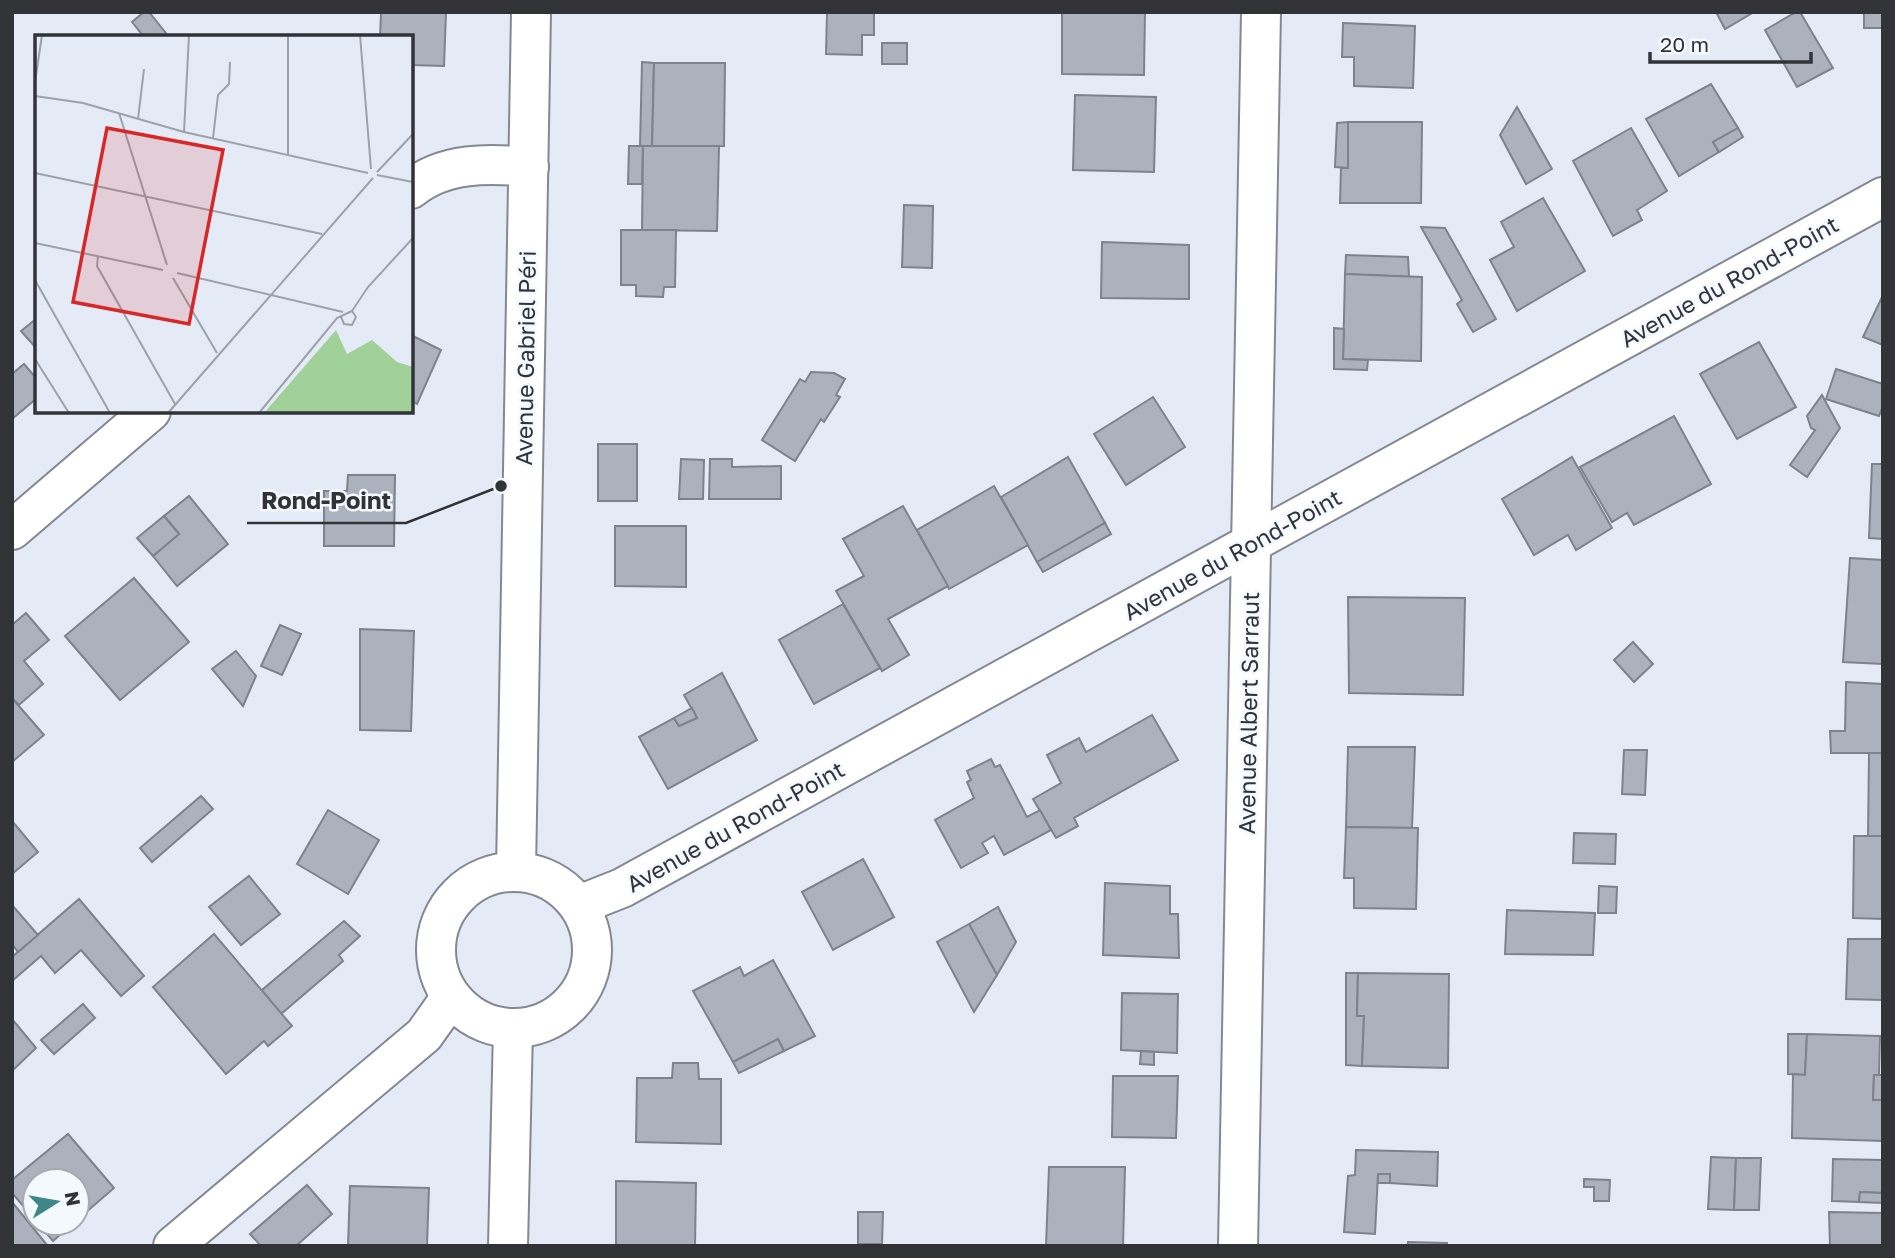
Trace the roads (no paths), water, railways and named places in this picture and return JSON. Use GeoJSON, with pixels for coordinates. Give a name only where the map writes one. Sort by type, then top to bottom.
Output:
{"type":"FeatureCollection","features":[{"type":"Feature","properties":{"kind":"street","name":"Avenue Gabriel Péri"},"geometry":{"type":"LineString","coordinates":[[516,871],[531,12]]}},
{"type":"Feature","properties":{"kind":"street","name":"Avenue Albert Sarraut"},"geometry":{"type":"LineString","coordinates":[[1238,1246],[1261,12]]}},
{"type":"Feature","properties":{"kind":"street"},"geometry":{"type":"LineString","coordinates":[[413,187],[426,176],[484,163],[529,167]]}},
{"type":"Feature","properties":{"kind":"street","name":"Avenue du Rond-Point"},"geometry":{"type":"LineString","coordinates":[[579,905],[622,888],[1883,197]]}},
{"type":"Feature","properties":{"kind":"street"},"geometry":{"type":"LineString","coordinates":[[12,530],[149,413]]}},
{"type":"Feature","properties":{"kind":"street"},"geometry":{"type":"LineString","coordinates":[[516,871],[538,876],[558,885],[579,905],[587,922],[592,947],[589,972],[578,995],[560,1013],[538,1024],[513,1029],[489,1025],[468,1014],[451,997],[439,975],[436,950],[439,925],[451,903],[469,885],[491,874],[516,871]]}},
{"type":"Feature","properties":{"kind":"street"},"geometry":{"type":"LineString","coordinates":[[173,1246],[424,1035],[451,997]]}},
{"type":"Feature","properties":{"kind":"street"},"geometry":{"type":"LineString","coordinates":[[508,1246],[513,1029]]}},
{"type":"Feature","properties":{"kind":"place","name":"Rond-Point"},"geometry":{"type":"Point","coordinates":[501,486]}}]}
